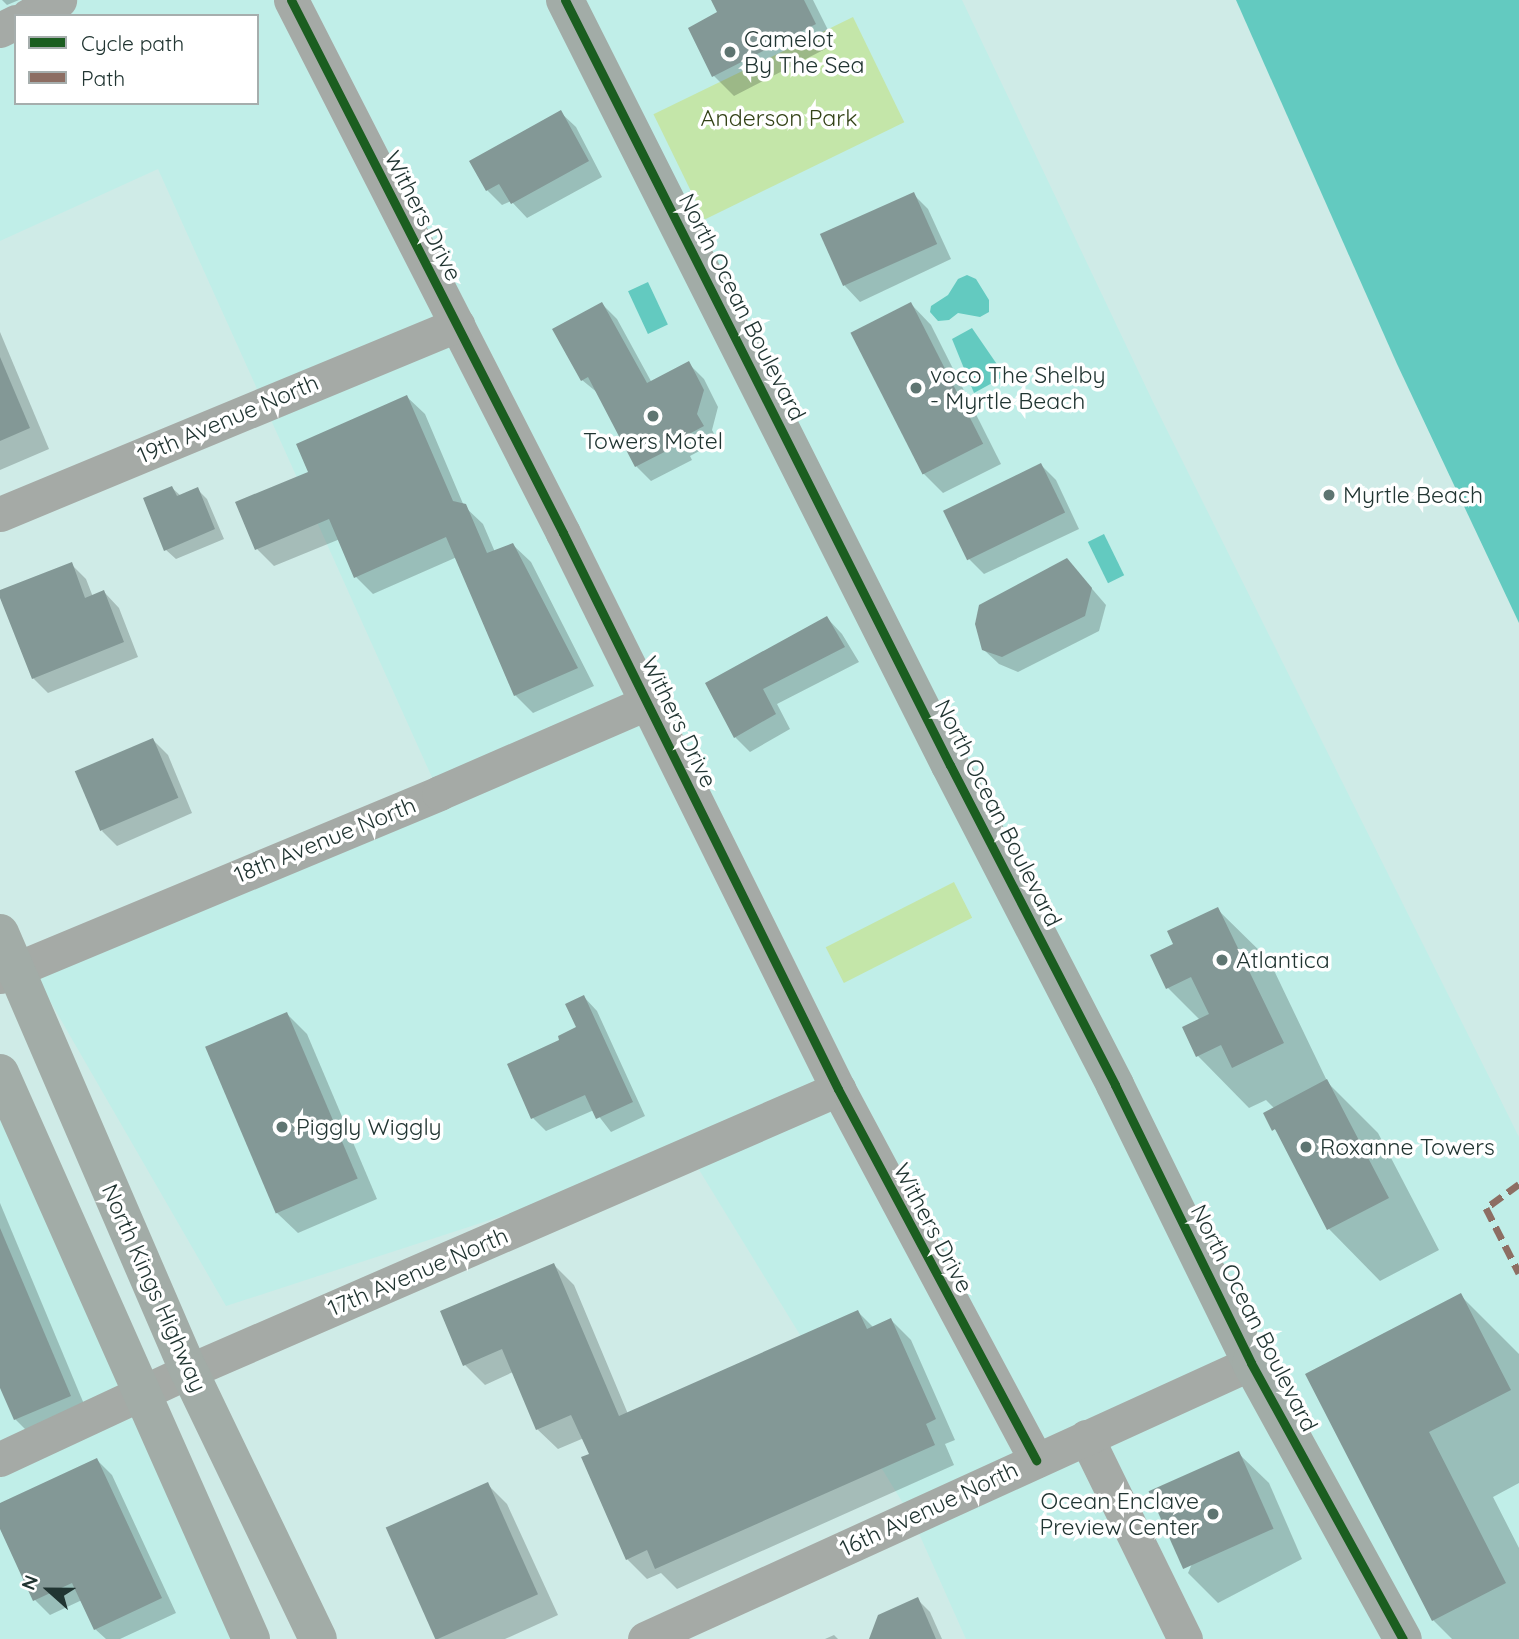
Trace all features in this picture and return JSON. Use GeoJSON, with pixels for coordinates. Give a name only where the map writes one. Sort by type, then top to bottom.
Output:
{"type":"FeatureCollection","features":[{"type":"Feature","properties":{"kind":"main road","name":"North Ocean Boulevard"},"geometry":{"type":"LineString","coordinates":[[565,0],[950,765],[1115,1085],[1251,1363],[1403,1639]]}},
{"type":"Feature","properties":{"kind":"main road","name":"North Kings Highway"},"geometry":{"type":"LineString","coordinates":[[0,933],[7,971],[189,1371],[318,1639]]}},
{"type":"Feature","properties":{"kind":"main road"},"geometry":{"type":"LineString","coordinates":[[0,1073],[251,1639]]}},
{"type":"Feature","properties":{"kind":"street"},"geometry":{"type":"LineString","coordinates":[[33,14],[59,0]]}},
{"type":"Feature","properties":{"kind":"street","name":"Withers Drive"},"geometry":{"type":"LineString","coordinates":[[291,0],[648,702],[838,1089],[1036,1460]]}},
{"type":"Feature","properties":{"kind":"street","name":"19th Avenue North"},"geometry":{"type":"LineString","coordinates":[[0,514],[457,325]]}},
{"type":"Feature","properties":{"kind":"street","name":"18th Avenue North"},"geometry":{"type":"LineString","coordinates":[[7,971],[439,793],[648,702]]}},
{"type":"Feature","properties":{"kind":"street","name":"17th Avenue North"},"geometry":{"type":"LineString","coordinates":[[0,1459],[189,1371],[838,1089]]}},
{"type":"Feature","properties":{"kind":"street","name":"16th Avenue North"},"geometry":{"type":"LineString","coordinates":[[645,1639],[697,1628],[1036,1460],[1251,1363]]}},
{"type":"Feature","properties":{"kind":"street"},"geometry":{"type":"LineString","coordinates":[[1086,1437],[1185,1639]]}},
{"type":"Feature","properties":{"kind":"shaded area"},"geometry":{"type":"Polygon","coordinates":[[[0,0],[962,0],[1154,404],[1519,1137],[1519,1639],[966,1639],[912,1518],[690,1155],[226,1306],[35,975],[439,793],[158,169],[0,241],[0,0]]]}},
{"type":"Feature","properties":{"kind":"shaded area"},"geometry":{"type":"Polygon","coordinates":[[[0,1073],[250,1639],[0,1639],[0,1073]]]}},
{"type":"Feature","properties":{"kind":"green space","name":"Anderson Park"},"geometry":{"type":"Polygon","coordinates":[[[853,17],[904,122],[705,219],[653,114],[853,17]]]}},
{"type":"Feature","properties":{"kind":"green space"},"geometry":{"type":"Polygon","coordinates":[[[954,882],[972,918],[844,983],[826,947],[954,882]]]}},
{"type":"Feature","properties":{"kind":"water"},"geometry":{"type":"Polygon","coordinates":[[[1236,0],[1519,0],[1519,623],[1397,364],[1236,0]]]}},
{"type":"Feature","properties":{"kind":"water"},"geometry":{"type":"Polygon","coordinates":[[[967,275],[976,279],[989,300],[989,312],[980,317],[958,313],[949,320],[938,321],[930,312],[931,306],[948,295],[958,279],[967,275]]]}},
{"type":"Feature","properties":{"kind":"water"},"geometry":{"type":"Polygon","coordinates":[[[648,282],[668,325],[648,334],[628,291],[648,282]]]}},
{"type":"Feature","properties":{"kind":"water"},"geometry":{"type":"Polygon","coordinates":[[[972,328],[1005,376],[974,393],[952,339],[972,328]]]}},
{"type":"Feature","properties":{"kind":"water"},"geometry":{"type":"Polygon","coordinates":[[[1104,534],[1124,575],[1108,583],[1088,542],[1104,534]]]}},
{"type":"Feature","properties":{"kind":"building","name":"Camelot By The Sea"},"geometry":{"type":"Polygon","coordinates":[[[711,0],[804,0],[816,24],[712,77],[688,28],[717,12],[711,0]]]}},
{"type":"Feature","properties":{"kind":"building"},"geometry":{"type":"Polygon","coordinates":[[[561,110],[589,161],[511,204],[499,184],[486,191],[469,161],[561,110]]]}},
{"type":"Feature","properties":{"kind":"building"},"geometry":{"type":"Polygon","coordinates":[[[914,192],[937,244],[843,286],[820,234],[914,192]]]}},
{"type":"Feature","properties":{"kind":"building"},"geometry":{"type":"Polygon","coordinates":[[[602,302],[647,383],[689,361],[704,390],[697,414],[704,426],[676,441],[678,445],[635,467],[588,377],[581,381],[552,329],[602,302]]]}},
{"type":"Feature","properties":{"kind":"building","name":"voco The Shelby - Myrtle Beach"},"geometry":{"type":"Polygon","coordinates":[[[911,302],[983,444],[923,475],[850,333],[911,302]]]}},
{"type":"Feature","properties":{"kind":"building"},"geometry":{"type":"Polygon","coordinates":[[[0,357],[30,428],[0,441],[0,357]]]}},
{"type":"Feature","properties":{"kind":"building"},"geometry":{"type":"Polygon","coordinates":[[[407,395],[453,501],[466,504],[487,553],[513,543],[578,668],[514,696],[446,537],[354,578],[329,519],[255,550],[235,502],[308,472],[296,444],[407,395]]]}},
{"type":"Feature","properties":{"kind":"building"},"geometry":{"type":"Polygon","coordinates":[[[1041,463],[1065,512],[967,560],[943,511],[1041,463]]]}},
{"type":"Feature","properties":{"kind":"building"},"geometry":{"type":"Polygon","coordinates":[[[172,486],[177,496],[198,487],[215,529],[164,551],[143,498],[172,486]]]}},
{"type":"Feature","properties":{"kind":"building"},"geometry":{"type":"Polygon","coordinates":[[[1067,558],[1092,588],[1085,616],[1002,657],[982,650],[975,624],[979,605],[1067,558]]]}},
{"type":"Feature","properties":{"kind":"building"},"geometry":{"type":"Polygon","coordinates":[[[72,562],[85,598],[104,590],[124,642],[32,679],[0,598],[0,590],[72,562]]]}},
{"type":"Feature","properties":{"kind":"building"},"geometry":{"type":"Polygon","coordinates":[[[827,616],[845,647],[763,689],[776,714],[734,738],[705,683],[827,616]]]}},
{"type":"Feature","properties":{"kind":"building"},"geometry":{"type":"Polygon","coordinates":[[[153,738],[178,798],[100,831],[75,771],[153,738]]]}},
{"type":"Feature","properties":{"kind":"building"},"geometry":{"type":"Polygon","coordinates":[[[1218,907],[1284,1043],[1232,1068],[1221,1045],[1196,1057],[1182,1027],[1209,1014],[1191,977],[1166,989],[1150,955],[1173,944],[1167,931],[1218,907]]]}},
{"type":"Feature","properties":{"kind":"building"},"geometry":{"type":"Polygon","coordinates":[[[584,995],[633,1102],[596,1119],[585,1095],[531,1119],[507,1064],[559,1040],[558,1036],[576,1027],[565,1004],[584,995]]]}},
{"type":"Feature","properties":{"kind":"building"},"geometry":{"type":"Polygon","coordinates":[[[287,1012],[358,1179],[276,1213],[205,1047],[287,1012]]]}},
{"type":"Feature","properties":{"kind":"building"},"geometry":{"type":"Polygon","coordinates":[[[1327,1079],[1389,1198],[1327,1230],[1275,1129],[1272,1131],[1263,1113],[1327,1079]]]}},
{"type":"Feature","properties":{"kind":"building"},"geometry":{"type":"Polygon","coordinates":[[[0,1228],[71,1396],[14,1420],[0,1388],[0,1228]]]}},
{"type":"Feature","properties":{"kind":"building"},"geometry":{"type":"Polygon","coordinates":[[[554,1263],[619,1416],[858,1310],[867,1329],[891,1318],[936,1419],[926,1424],[935,1445],[655,1569],[647,1550],[626,1560],[581,1457],[589,1454],[571,1415],[536,1430],[502,1349],[463,1366],[440,1311],[554,1263]]]}},
{"type":"Feature","properties":{"kind":"building"},"geometry":{"type":"Polygon","coordinates":[[[1461,1293],[1511,1390],[1429,1432],[1506,1583],[1432,1621],[1305,1374],[1461,1293]]]}},
{"type":"Feature","properties":{"kind":"building","name":"Ocean Enclave Preview Center"},"geometry":{"type":"Polygon","coordinates":[[[1239,1451],[1274,1529],[1183,1569],[1149,1491],[1239,1451]]]}},
{"type":"Feature","properties":{"kind":"building"},"geometry":{"type":"Polygon","coordinates":[[[97,1458],[162,1598],[94,1630],[72,1583],[33,1601],[0,1529],[0,1503],[97,1458]]]}},
{"type":"Feature","properties":{"kind":"building"},"geometry":{"type":"Polygon","coordinates":[[[488,1482],[538,1594],[435,1639],[386,1528],[488,1482]]]}},
{"type":"Feature","properties":{"kind":"building"},"geometry":{"type":"Polygon","coordinates":[[[918,1597],[936,1639],[869,1639],[878,1615],[918,1597]]]}},
{"type":"Feature","properties":{"kind":"marked path"},"geometry":{"type":"LineString","coordinates":[[1519,1184],[1486,1208],[1519,1273]]}},
{"type":"Feature","properties":{"kind":"cycle path"},"geometry":{"type":"LineString","coordinates":[[291,0],[563,533],[838,1089],[1036,1460]]}},
{"type":"Feature","properties":{"kind":"cycle path"},"geometry":{"type":"LineString","coordinates":[[565,0],[950,765],[1115,1085],[1251,1363],[1403,1639]]}},
{"type":"Feature","properties":{"kind":"place","name":"Camelot By The Sea"},"geometry":{"type":"Point","coordinates":[730,52]}},
{"type":"Feature","properties":{"kind":"place","name":"voco The Shelby - Myrtle Beach"},"geometry":{"type":"Point","coordinates":[916,388]}},
{"type":"Feature","properties":{"kind":"place","name":"Towers Motel"},"geometry":{"type":"Point","coordinates":[653,416]}},
{"type":"Feature","properties":{"kind":"place","name":"Myrtle Beach"},"geometry":{"type":"Point","coordinates":[1329,495]}},
{"type":"Feature","properties":{"kind":"place","name":"Atlantica"},"geometry":{"type":"Point","coordinates":[1222,960]}},
{"type":"Feature","properties":{"kind":"place","name":"Piggly Wiggly"},"geometry":{"type":"Point","coordinates":[282,1127]}},
{"type":"Feature","properties":{"kind":"place","name":"Roxanne Towers"},"geometry":{"type":"Point","coordinates":[1306,1147]}},
{"type":"Feature","properties":{"kind":"place","name":"Ocean Enclave Preview Center"},"geometry":{"type":"Point","coordinates":[1213,1514]}}]}
